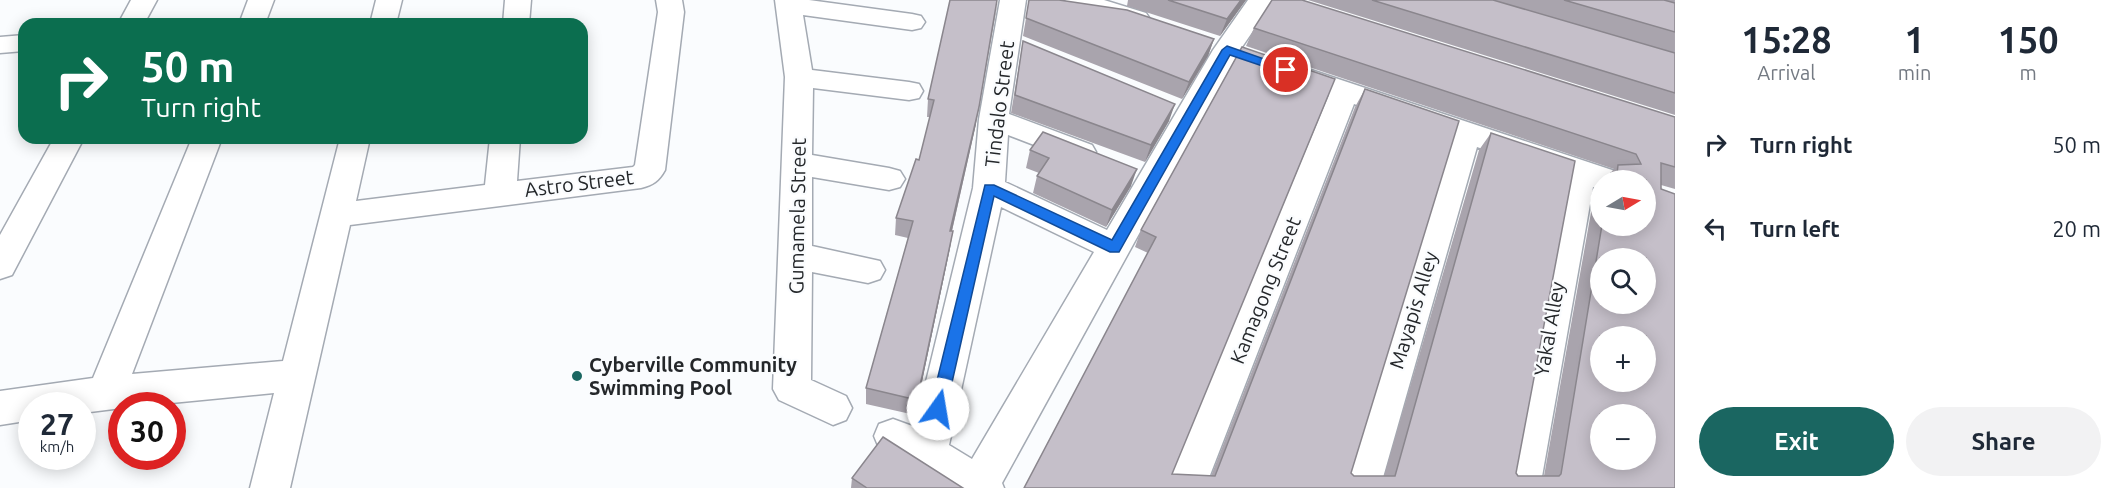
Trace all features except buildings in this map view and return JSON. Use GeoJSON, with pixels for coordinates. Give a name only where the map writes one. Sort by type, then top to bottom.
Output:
{"type":"FeatureCollection","features":[{"type":"Feature","properties":{"kind":"street"},"geometry":{"type":"LineString","coordinates":[[134,18],[144,0]]}},
{"type":"Feature","properties":{"kind":"street"},"geometry":{"type":"LineString","coordinates":[[254,18],[261,0]]}},
{"type":"Feature","properties":{"kind":"street"},"geometry":{"type":"LineString","coordinates":[[384,18],[389,0]]}},
{"type":"Feature","properties":{"kind":"street"},"geometry":{"type":"LineString","coordinates":[[516,18],[518,0]]}},
{"type":"Feature","properties":{"kind":"street","name":"Astro Street"},"geometry":{"type":"LineString","coordinates":[[337,215],[641,177],[650,170],[671,12],[669,0]]}},
{"type":"Feature","properties":{"kind":"street","name":"Tindalo Street"},"geometry":{"type":"LineString","coordinates":[[928,453],[989,188],[994,119],[1018,46],[1013,0]]}},
{"type":"Feature","properties":{"kind":"street"},"geometry":{"type":"LineString","coordinates":[[1078,0],[1164,28]]}},
{"type":"Feature","properties":{"kind":"street"},"geometry":{"type":"LineString","coordinates":[[893,436],[928,453],[982,487],[1114,248],[1132,172],[1179,112],[1238,54],[1273,1]]}},
{"type":"Feature","properties":{"kind":"street"},"geometry":{"type":"LineString","coordinates":[[789,2],[912,22]]}},
{"type":"Feature","properties":{"kind":"street","name":"Gumamela Street"},"geometry":{"type":"LineString","coordinates":[[789,2],[799,77],[797,256],[792,389],[833,408]]}},
{"type":"Feature","properties":{"kind":"street"},"geometry":{"type":"LineString","coordinates":[[0,45],[18,44]]}},
{"type":"Feature","properties":{"kind":"street"},"geometry":{"type":"LineString","coordinates":[[1238,54],[1590,174]]}},
{"type":"Feature","properties":{"kind":"street"},"geometry":{"type":"LineString","coordinates":[[799,77],[909,91]]}},
{"type":"Feature","properties":{"kind":"street","name":"Kamagong Street"},"geometry":{"type":"LineString","coordinates":[[1185,488],[1346,91]]}},
{"type":"Feature","properties":{"kind":"street"},"geometry":{"type":"LineString","coordinates":[[994,119],[1132,172]]}},
{"type":"Feature","properties":{"kind":"street","name":"Mayapis Alley"},"geometry":{"type":"LineString","coordinates":[[1360,488],[1466,132]]}},
{"type":"Feature","properties":{"kind":"street"},"geometry":{"type":"LineString","coordinates":[[0,266],[66,144]]}},
{"type":"Feature","properties":{"kind":"street"},"geometry":{"type":"LineString","coordinates":[[106,393],[205,144]]}},
{"type":"Feature","properties":{"kind":"street"},"geometry":{"type":"LineString","coordinates":[[270,488],[354,144]]}},
{"type":"Feature","properties":{"kind":"street"},"geometry":{"type":"LineString","coordinates":[[500,194],[504,144]]}},
{"type":"Feature","properties":{"kind":"street"},"geometry":{"type":"LineString","coordinates":[[798,165],[889,179]]}},
{"type":"Feature","properties":{"kind":"street"},"geometry":{"type":"LineString","coordinates":[[989,188],[1114,248]]}},
{"type":"Feature","properties":{"kind":"street","name":"Yakal Alley"},"geometry":{"type":"LineString","coordinates":[[1520,488],[1590,188]]}},
{"type":"Feature","properties":{"kind":"street"},"geometry":{"type":"LineString","coordinates":[[797,256],[868,270]]}},
{"type":"Feature","properties":{"kind":"street"},"geometry":{"type":"LineString","coordinates":[[0,408],[106,393],[298,375]]}},
{"type":"Feature","properties":{"kind":"place","name":"Cyberville Community Swimming Pool"},"geometry":{"type":"Point","coordinates":[577,376]}},
{"type":"Feature","properties":{"kind":"route"},"geometry":{"type":"LineString","coordinates":[[938,409],[989,188],[1114,248],[1227,50],[1286,70]]}}]}
